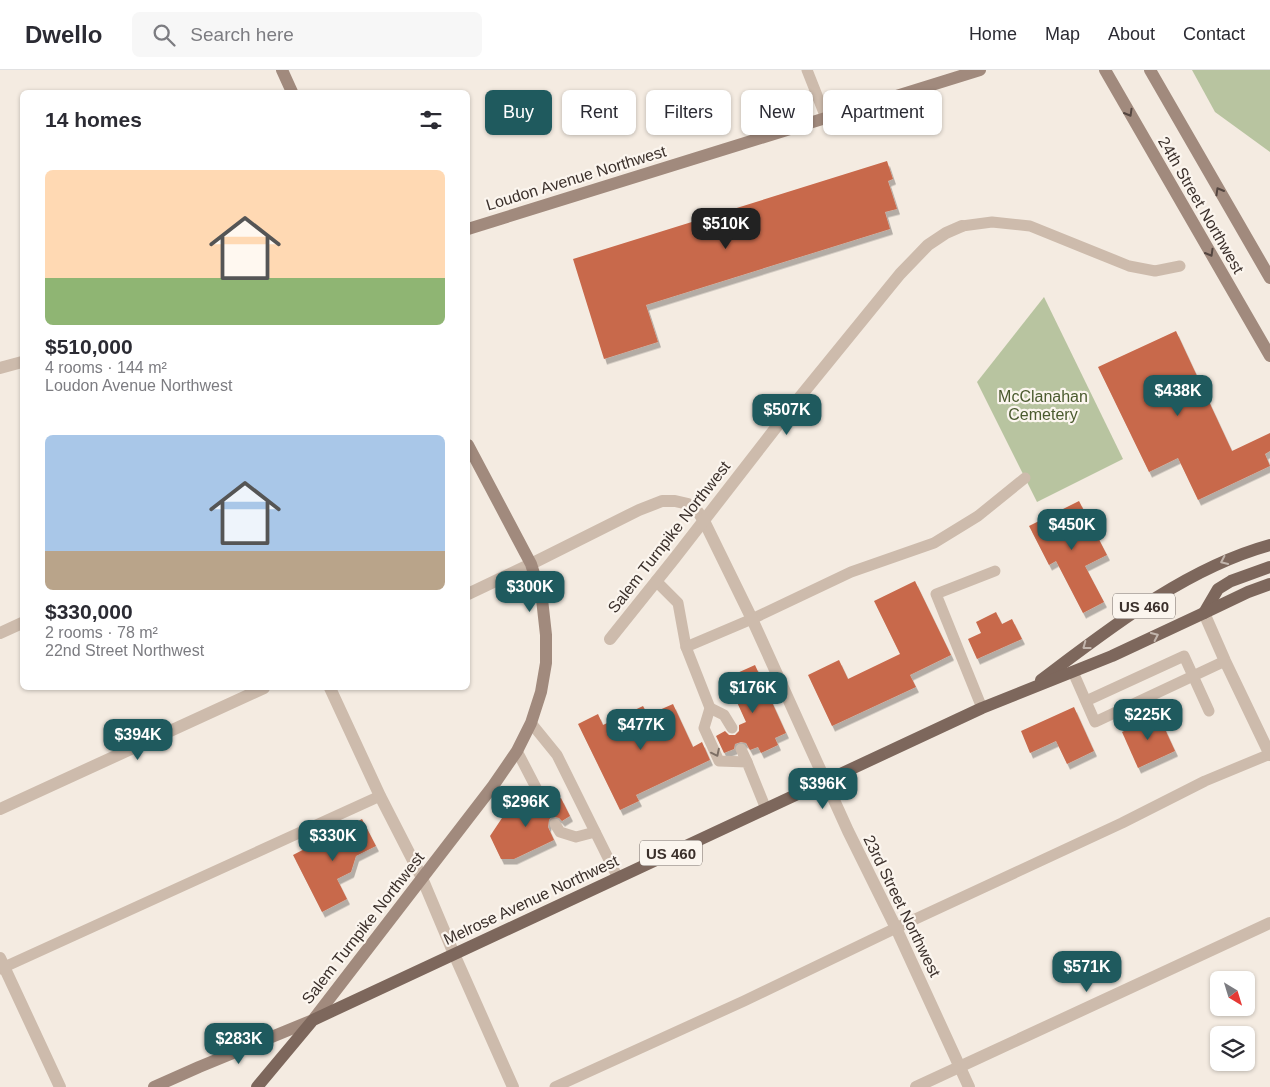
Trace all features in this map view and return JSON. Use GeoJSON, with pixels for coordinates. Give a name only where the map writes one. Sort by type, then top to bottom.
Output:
{"type":"FeatureCollection","features":[{"type":"Feature","properties":{"kind":"main road","name":"Melrose Avenue Northwest"},"geometry":{"type":"LineString","coordinates":[[1029,689],[1098,638],[1170,589],[1231,558],[1270,544]]}},
{"type":"Feature","properties":{"kind":"main road"},"geometry":{"type":"LineString","coordinates":[[1204,613],[1218,589],[1231,581],[1270,567]]}},
{"type":"Feature","properties":{"kind":"main road","name":"Melrose Avenue Northwest"},"geometry":{"type":"LineString","coordinates":[[313,1020],[982,708],[1112,656],[1221,604],[1270,584]]}},
{"type":"Feature","properties":{"kind":"main road","name":"Salem Turnpike Northwest"},"geometry":{"type":"LineString","coordinates":[[257,1087],[313,1020]]}},
{"type":"Feature","properties":{"kind":"street"},"geometry":{"type":"LineString","coordinates":[[282,70],[291,90]]}},
{"type":"Feature","properties":{"kind":"street","name":"Loudon Avenue Northwest"},"geometry":{"type":"LineString","coordinates":[[916,90],[980,70]]}},
{"type":"Feature","properties":{"kind":"street","name":"24th Street Northwest"},"geometry":{"type":"LineString","coordinates":[[1105,70],[1270,356]]}},
{"type":"Feature","properties":{"kind":"street","name":"24th Street Northwest"},"geometry":{"type":"LineString","coordinates":[[1150,70],[1270,278]]}},
{"type":"Feature","properties":{"kind":"street","name":"Loudon Avenue Northwest"},"geometry":{"type":"LineString","coordinates":[[470,228],[823,119]]}},
{"type":"Feature","properties":{"kind":"street","name":"Salem Turnpike Northwest"},"geometry":{"type":"LineString","coordinates":[[610,639],[795,403],[900,274],[928,245],[946,233],[962,226]]}},
{"type":"Feature","properties":{"kind":"street"},"geometry":{"type":"LineString","coordinates":[[0,368],[20,363]]}},
{"type":"Feature","properties":{"kind":"street","name":"Salem Turnpike Northwest"},"geometry":{"type":"LineString","coordinates":[[313,1020],[493,786],[517,751],[532,723],[541,692],[545,670],[546,634],[542,599],[531,564],[470,449]]}},
{"type":"Feature","properties":{"kind":"street","name":"23rd Street Northwest"},"geometry":{"type":"LineString","coordinates":[[470,593],[639,510],[662,501],[675,500],[688,504],[698,512],[752,619],[848,832],[896,928],[970,1087]]}},
{"type":"Feature","properties":{"kind":"street"},"geometry":{"type":"LineString","coordinates":[[1204,613],[1270,754]]}},
{"type":"Feature","properties":{"kind":"street"},"geometry":{"type":"LineString","coordinates":[[0,633],[20,624]]}},
{"type":"Feature","properties":{"kind":"street"},"geometry":{"type":"LineString","coordinates":[[0,809],[260,690]]}},
{"type":"Feature","properties":{"kind":"street"},"geometry":{"type":"LineString","coordinates":[[331,690],[380,796],[422,878],[513,1087]]}},
{"type":"Feature","properties":{"kind":"street"},"geometry":{"type":"LineString","coordinates":[[916,1087],[1270,923]]}},
{"type":"Feature","properties":{"kind":"street"},"geometry":{"type":"LineString","coordinates":[[1,965],[60,1087]]}},
{"type":"Feature","properties":{"kind":"street","name":"Melrose Avenue Northwest"},"geometry":{"type":"LineString","coordinates":[[154,1087],[313,1020]]}},
{"type":"Feature","properties":{"kind":"lane"},"geometry":{"type":"LineString","coordinates":[[807,70],[823,110]]}},
{"type":"Feature","properties":{"kind":"lane","name":"Salem Turnpike Northwest"},"geometry":{"type":"LineString","coordinates":[[962,226],[992,222],[1030,226],[1128,266],[1155,271],[1180,266]]}},
{"type":"Feature","properties":{"kind":"lane"},"geometry":{"type":"LineString","coordinates":[[686,647],[752,619],[851,572],[934,543],[978,516],[1025,478]]}},
{"type":"Feature","properties":{"kind":"lane"},"geometry":{"type":"LineString","coordinates":[[982,708],[936,594],[995,571]]}},
{"type":"Feature","properties":{"kind":"lane"},"geometry":{"type":"LineString","coordinates":[[656,582],[678,603],[686,647],[710,708],[704,728],[720,761],[747,762]]}},
{"type":"Feature","properties":{"kind":"lane"},"geometry":{"type":"LineString","coordinates":[[1086,701],[1184,656],[1209,710]]}},
{"type":"Feature","properties":{"kind":"lane"},"geometry":{"type":"LineString","coordinates":[[1073,672],[1095,722],[1225,661]]}},
{"type":"Feature","properties":{"kind":"lane"},"geometry":{"type":"LineString","coordinates":[[710,708],[724,715],[732,728]]}},
{"type":"Feature","properties":{"kind":"lane"},"geometry":{"type":"LineString","coordinates":[[532,723],[557,755],[618,878]]}},
{"type":"Feature","properties":{"kind":"lane"},"geometry":{"type":"LineString","coordinates":[[741,748],[766,809]]}},
{"type":"Feature","properties":{"kind":"lane"},"geometry":{"type":"LineString","coordinates":[[517,751],[545,805]]}},
{"type":"Feature","properties":{"kind":"lane"},"geometry":{"type":"LineString","coordinates":[[555,1087],[744,1001],[1122,823],[1205,781],[1270,754]]}},
{"type":"Feature","properties":{"kind":"lane"},"geometry":{"type":"LineString","coordinates":[[1,965],[380,796]]}},
{"type":"Feature","properties":{"kind":"lane"},"geometry":{"type":"LineString","coordinates":[[555,824],[560,832],[576,837],[595,832]]}},
{"type":"Feature","properties":{"kind":"green space"},"geometry":{"type":"Polygon","coordinates":[[[1192,70],[1270,70],[1270,152],[1215,112],[1192,70]]]}},
{"type":"Feature","properties":{"kind":"green space","name":"McClanahan Cemetery"},"geometry":{"type":"Polygon","coordinates":[[[1044,297],[1123,459],[1037,502],[977,382],[1044,297]]]}},
{"type":"Feature","properties":{"kind":"building"},"geometry":{"type":"Polygon","coordinates":[[[887,161],[893,179],[888,181],[897,209],[885,212],[890,229],[646,305],[658,342],[604,359],[573,259],[887,161]]]}},
{"type":"Feature","properties":{"kind":"building"},"geometry":{"type":"Polygon","coordinates":[[[1176,331],[1232,451],[1270,433],[1270,451],[1265,454],[1270,466],[1198,500],[1178,458],[1149,472],[1098,367],[1176,331]]]}},
{"type":"Feature","properties":{"kind":"building"},"geometry":{"type":"Polygon","coordinates":[[[1079,501],[1107,555],[1085,566],[1104,602],[1083,613],[1056,561],[1049,565],[1029,526],[1079,501]]]}},
{"type":"Feature","properties":{"kind":"building"},"geometry":{"type":"Polygon","coordinates":[[[915,581],[951,655],[910,675],[916,687],[832,726],[808,675],[839,660],[848,679],[900,654],[874,601],[915,581]]]}},
{"type":"Feature","properties":{"kind":"building"},"geometry":{"type":"Polygon","coordinates":[[[996,612],[1002,624],[1012,619],[1022,639],[977,659],[968,639],[981,633],[976,622],[996,612]]]}},
{"type":"Feature","properties":{"kind":"building"},"geometry":{"type":"Polygon","coordinates":[[[755,665],[786,733],[775,738],[778,745],[761,753],[758,747],[750,750],[746,743],[741,742],[735,744],[734,749],[724,753],[716,736],[725,731],[729,735],[735,735],[739,731],[739,725],[746,722],[726,678],[755,665]]]}},
{"type":"Feature","properties":{"kind":"building"},"geometry":{"type":"Polygon","coordinates":[[[673,704],[693,747],[702,742],[710,760],[636,795],[639,801],[620,810],[578,724],[598,714],[603,725],[643,706],[648,715],[673,704]]]}},
{"type":"Feature","properties":{"kind":"building"},"geometry":{"type":"Polygon","coordinates":[[[1074,707],[1094,751],[1067,764],[1056,741],[1030,753],[1021,731],[1074,707]]]}},
{"type":"Feature","properties":{"kind":"building"},"geometry":{"type":"Polygon","coordinates":[[[1158,714],[1175,751],[1138,768],[1122,732],[1158,714]]]}},
{"type":"Feature","properties":{"kind":"building"},"geometry":{"type":"Polygon","coordinates":[[[532,796],[539,809],[544,812],[548,812],[551,809],[552,802],[561,798],[570,816],[562,821],[555,817],[551,817],[549,820],[548,827],[554,840],[514,859],[501,859],[490,836],[510,806],[532,796]]]}},
{"type":"Feature","properties":{"kind":"building"},"geometry":{"type":"Polygon","coordinates":[[[362,819],[376,846],[356,856],[351,872],[337,879],[347,899],[322,912],[293,855],[362,819]]]}}]}
